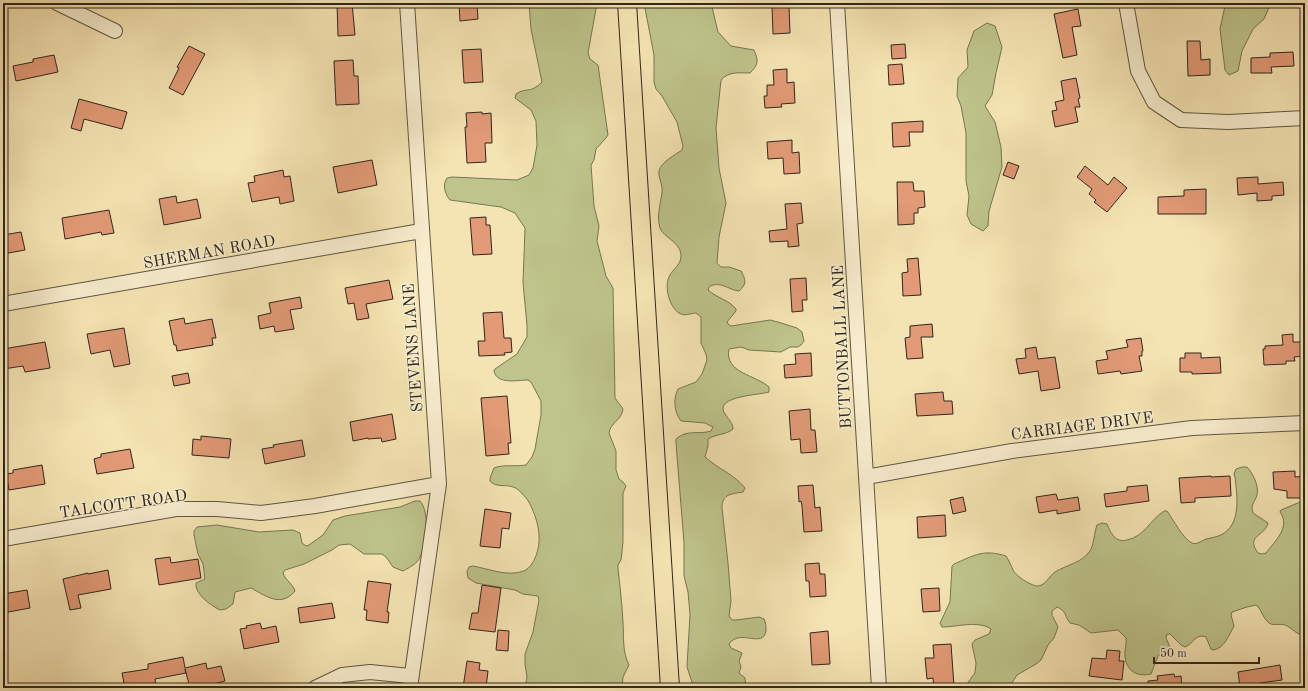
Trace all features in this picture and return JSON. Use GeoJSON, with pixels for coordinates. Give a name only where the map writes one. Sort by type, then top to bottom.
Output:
{"type":"FeatureCollection","features":[{"type":"Feature","properties":{"kind":"main road"},"geometry":{"type":"LineString","coordinates":[[627,3],[670,688]]}},
{"type":"Feature","properties":{"kind":"street"},"geometry":{"type":"LineString","coordinates":[[58,3],[115,31]]}},
{"type":"Feature","properties":{"kind":"street","name":"STEVENS LANE"},"geometry":{"type":"LineString","coordinates":[[407,3],[439,484],[410,682]]}},
{"type":"Feature","properties":{"kind":"street","name":"BUTTONBALL LANE"},"geometry":{"type":"LineString","coordinates":[[837,3],[879,688]]}},
{"type":"Feature","properties":{"kind":"street"},"geometry":{"type":"LineString","coordinates":[[1126,3],[1138,71],[1154,102],[1181,120],[1228,122],[1305,118]]}},
{"type":"Feature","properties":{"kind":"street","name":"SHERMAN ROAD"},"geometry":{"type":"LineString","coordinates":[[3,304],[421,231]]}},
{"type":"Feature","properties":{"kind":"street","name":"CARRIAGE DRIVE"},"geometry":{"type":"LineString","coordinates":[[866,478],[1012,450],[1192,428],[1305,423]]}},
{"type":"Feature","properties":{"kind":"street","name":"TALCOTT ROAD"},"geometry":{"type":"LineString","coordinates":[[3,539],[176,509],[217,509],[261,513],[315,506],[439,484]]}},
{"type":"Feature","properties":{"kind":"street"},"geometry":{"type":"LineString","coordinates":[[315,688],[342,675],[370,672],[410,682]]}},
{"type":"Feature","properties":{"kind":"green space"},"geometry":{"type":"Polygon","coordinates":[[[529,3],[597,3],[588,53],[590,59],[598,65],[608,135],[596,149],[594,160],[591,165],[594,206],[599,226],[597,241],[606,276],[613,288],[615,398],[623,409],[621,416],[611,427],[609,433],[616,451],[616,470],[619,479],[626,486],[623,493],[623,542],[621,560],[618,565],[618,569],[624,649],[629,665],[623,677],[622,688],[525,688],[527,677],[525,654],[533,632],[539,600],[538,596],[476,583],[468,578],[467,571],[469,567],[473,566],[505,573],[518,573],[524,571],[528,569],[534,561],[539,545],[537,522],[527,499],[519,490],[515,488],[498,485],[490,481],[494,468],[501,466],[526,465],[532,457],[535,449],[541,415],[541,401],[531,382],[528,380],[503,380],[496,375],[494,371],[517,354],[527,337],[523,283],[525,228],[515,213],[501,207],[450,200],[444,186],[447,178],[452,177],[517,180],[529,175],[533,168],[537,145],[536,121],[531,110],[515,98],[516,94],[519,92],[534,88],[542,82],[531,29],[529,3]]]}},
{"type":"Feature","properties":{"kind":"green space"},"geometry":{"type":"Polygon","coordinates":[[[644,3],[711,3],[718,32],[731,46],[754,50],[757,57],[757,63],[755,68],[750,73],[731,74],[727,75],[721,80],[716,128],[719,168],[726,203],[719,237],[717,263],[721,267],[729,267],[741,271],[745,282],[739,291],[720,285],[713,285],[709,287],[708,290],[730,303],[736,309],[727,322],[731,326],[770,320],[797,328],[802,332],[804,341],[798,347],[790,347],[781,352],[749,350],[741,347],[729,349],[731,363],[742,372],[769,387],[769,392],[728,401],[724,405],[723,409],[732,423],[733,429],[708,439],[705,457],[736,479],[745,488],[743,492],[731,494],[725,497],[722,503],[731,601],[729,616],[732,620],[759,617],[764,619],[766,625],[764,636],[756,639],[739,638],[729,644],[731,648],[742,653],[739,661],[741,667],[739,673],[745,678],[746,688],[694,688],[687,667],[690,614],[688,592],[684,576],[684,543],[676,439],[688,433],[702,433],[711,431],[713,427],[705,423],[681,421],[677,414],[675,405],[675,397],[678,389],[696,382],[702,374],[707,360],[701,343],[701,317],[696,313],[684,315],[677,312],[669,298],[667,286],[669,277],[679,264],[681,254],[675,243],[660,228],[659,214],[662,189],[659,171],[665,162],[682,150],[683,146],[677,122],[662,96],[656,89],[654,82],[654,55],[644,3]]]}},
{"type":"Feature","properties":{"kind":"green space"},"geometry":{"type":"Polygon","coordinates":[[[1225,3],[1271,3],[1264,19],[1253,29],[1242,51],[1238,71],[1229,75],[1225,70],[1220,29],[1225,3]]]}},
{"type":"Feature","properties":{"kind":"green space"},"geometry":{"type":"Polygon","coordinates":[[[987,23],[995,26],[1002,47],[992,95],[985,106],[995,122],[1001,147],[1002,167],[989,211],[988,226],[983,231],[971,224],[967,215],[969,196],[966,181],[966,133],[961,106],[957,96],[958,78],[968,67],[967,50],[974,31],[987,23]]]}},
{"type":"Feature","properties":{"kind":"green space"},"geometry":{"type":"Polygon","coordinates":[[[1247,467],[1256,484],[1257,495],[1252,506],[1253,513],[1268,523],[1266,528],[1255,539],[1254,543],[1258,553],[1266,553],[1280,534],[1284,523],[1280,512],[1281,510],[1305,500],[1305,634],[1299,634],[1283,624],[1269,623],[1256,605],[1247,607],[1232,612],[1231,615],[1234,626],[1226,641],[1217,649],[1211,649],[1206,637],[1203,636],[1198,637],[1185,647],[1170,634],[1167,634],[1166,638],[1170,647],[1169,649],[1158,656],[1151,674],[1142,675],[1134,672],[1128,666],[1125,655],[1126,638],[1118,630],[1091,633],[1079,625],[1070,623],[1064,612],[1057,607],[1052,611],[1052,615],[1058,627],[1054,638],[1048,645],[1041,660],[1017,675],[1009,688],[964,688],[975,673],[976,663],[972,644],[975,640],[989,634],[991,629],[986,626],[974,624],[942,627],[940,623],[950,602],[952,566],[954,564],[985,553],[1006,556],[1017,575],[1030,584],[1039,586],[1042,585],[1055,572],[1087,555],[1092,546],[1097,525],[1102,523],[1107,524],[1116,539],[1123,541],[1133,538],[1143,532],[1159,515],[1164,511],[1167,511],[1182,533],[1192,543],[1197,543],[1221,535],[1228,530],[1235,517],[1237,509],[1237,493],[1234,474],[1236,469],[1247,467]]]}},
{"type":"Feature","properties":{"kind":"green space"},"geometry":{"type":"Polygon","coordinates":[[[415,501],[420,501],[423,506],[426,520],[426,536],[419,559],[403,571],[393,567],[382,554],[364,554],[350,544],[339,545],[304,564],[285,570],[283,573],[295,591],[284,599],[273,599],[251,588],[235,592],[233,604],[226,609],[220,610],[208,602],[196,587],[196,583],[205,579],[203,564],[198,554],[194,535],[194,531],[197,527],[217,525],[259,532],[293,530],[300,533],[302,543],[306,546],[323,535],[333,520],[345,516],[400,507],[415,501]]]}},
{"type":"Feature","properties":{"kind":"building"},"geometry":{"type":"Polygon","coordinates":[[[337,3],[352,3],[355,35],[338,36],[337,3]]]}},
{"type":"Feature","properties":{"kind":"building"},"geometry":{"type":"Polygon","coordinates":[[[459,3],[477,3],[478,19],[460,21],[459,3]]]}},
{"type":"Feature","properties":{"kind":"building"},"geometry":{"type":"Polygon","coordinates":[[[789,6],[790,33],[773,34],[772,7],[789,6]]]}},
{"type":"Feature","properties":{"kind":"building"},"geometry":{"type":"Polygon","coordinates":[[[1078,9],[1081,26],[1072,27],[1077,55],[1063,58],[1054,14],[1078,9]]]}},
{"type":"Feature","properties":{"kind":"building"},"geometry":{"type":"Polygon","coordinates":[[[1187,41],[1200,41],[1201,60],[1210,59],[1210,75],[1188,76],[1187,41]]]}},
{"type":"Feature","properties":{"kind":"building"},"geometry":{"type":"Polygon","coordinates":[[[905,44],[906,58],[892,59],[891,45],[905,44]]]}},
{"type":"Feature","properties":{"kind":"building"},"geometry":{"type":"Polygon","coordinates":[[[189,46],[205,54],[183,95],[169,88],[179,68],[177,67],[189,46]]]}},
{"type":"Feature","properties":{"kind":"building"},"geometry":{"type":"Polygon","coordinates":[[[481,49],[483,82],[464,83],[462,50],[481,49]]]}},
{"type":"Feature","properties":{"kind":"building"},"geometry":{"type":"Polygon","coordinates":[[[1293,52],[1294,66],[1271,67],[1272,73],[1251,73],[1251,58],[1270,57],[1270,53],[1293,52]]]}},
{"type":"Feature","properties":{"kind":"building"},"geometry":{"type":"Polygon","coordinates":[[[54,55],[58,72],[16,81],[13,66],[33,62],[33,59],[54,55]]]}},
{"type":"Feature","properties":{"kind":"building"},"geometry":{"type":"Polygon","coordinates":[[[353,60],[354,76],[358,76],[359,104],[336,105],[334,61],[353,60]]]}},
{"type":"Feature","properties":{"kind":"building"},"geometry":{"type":"Polygon","coordinates":[[[902,64],[904,84],[889,85],[888,65],[902,64]]]}},
{"type":"Feature","properties":{"kind":"building"},"geometry":{"type":"Polygon","coordinates":[[[787,69],[787,83],[794,82],[795,103],[781,104],[782,107],[765,108],[764,96],[767,96],[767,85],[774,85],[773,70],[787,69]]]}},
{"type":"Feature","properties":{"kind":"building"},"geometry":{"type":"Polygon","coordinates":[[[1076,78],[1080,98],[1078,99],[1080,107],[1075,107],[1078,122],[1055,127],[1052,111],[1057,110],[1055,102],[1064,100],[1061,81],[1076,78]]]}},
{"type":"Feature","properties":{"kind":"building"},"geometry":{"type":"Polygon","coordinates":[[[79,99],[127,112],[122,129],[84,119],[81,131],[71,128],[79,99]]]}},
{"type":"Feature","properties":{"kind":"building"},"geometry":{"type":"Polygon","coordinates":[[[482,112],[482,114],[491,113],[492,143],[485,143],[486,162],[467,163],[465,127],[467,127],[466,113],[482,112]]]}},
{"type":"Feature","properties":{"kind":"building"},"geometry":{"type":"Polygon","coordinates":[[[923,121],[923,132],[909,132],[910,146],[893,147],[892,123],[923,121]]]}},
{"type":"Feature","properties":{"kind":"building"},"geometry":{"type":"Polygon","coordinates":[[[792,140],[792,153],[799,152],[800,173],[784,174],[783,158],[768,159],[767,142],[792,140]]]}},
{"type":"Feature","properties":{"kind":"building"},"geometry":{"type":"Polygon","coordinates":[[[372,160],[377,185],[338,193],[333,167],[372,160]]]}},
{"type":"Feature","properties":{"kind":"building"},"geometry":{"type":"Polygon","coordinates":[[[1008,162],[1019,166],[1014,179],[1003,175],[1008,162]]]}},
{"type":"Feature","properties":{"kind":"building"},"geometry":{"type":"Polygon","coordinates":[[[1085,166],[1108,185],[1114,177],[1127,188],[1107,212],[1094,202],[1096,200],[1089,194],[1092,189],[1077,177],[1085,166]]]}},
{"type":"Feature","properties":{"kind":"building"},"geometry":{"type":"Polygon","coordinates":[[[283,170],[284,177],[290,176],[294,201],[280,204],[279,197],[252,202],[248,183],[255,182],[254,176],[283,170]]]}},
{"type":"Feature","properties":{"kind":"building"},"geometry":{"type":"Polygon","coordinates":[[[1258,177],[1258,184],[1283,182],[1284,195],[1272,196],[1272,200],[1257,201],[1257,193],[1238,195],[1237,178],[1258,177]]]}},
{"type":"Feature","properties":{"kind":"building"},"geometry":{"type":"Polygon","coordinates":[[[897,182],[913,182],[914,191],[924,191],[925,207],[918,208],[918,213],[914,213],[914,224],[898,225],[897,182]]]}},
{"type":"Feature","properties":{"kind":"building"},"geometry":{"type":"Polygon","coordinates":[[[1206,189],[1206,214],[1158,214],[1158,197],[1184,196],[1184,190],[1206,189]]]}},
{"type":"Feature","properties":{"kind":"building"},"geometry":{"type":"Polygon","coordinates":[[[176,196],[177,203],[197,199],[201,218],[164,225],[159,199],[176,196]]]}},
{"type":"Feature","properties":{"kind":"building"},"geometry":{"type":"Polygon","coordinates":[[[801,203],[803,223],[797,224],[799,246],[788,247],[788,241],[770,242],[769,231],[787,229],[785,204],[801,203]]]}},
{"type":"Feature","properties":{"kind":"building"},"geometry":{"type":"Polygon","coordinates":[[[109,210],[114,233],[102,235],[101,232],[65,239],[62,218],[109,210]]]}},
{"type":"Feature","properties":{"kind":"building"},"geometry":{"type":"Polygon","coordinates":[[[486,217],[486,225],[490,225],[492,254],[473,255],[470,218],[486,217]]]}},
{"type":"Feature","properties":{"kind":"building"},"geometry":{"type":"Polygon","coordinates":[[[21,232],[25,250],[3,254],[3,235],[21,232]]]}},
{"type":"Feature","properties":{"kind":"building"},"geometry":{"type":"Polygon","coordinates":[[[918,258],[921,295],[903,296],[902,273],[908,272],[907,259],[918,258]]]}},
{"type":"Feature","properties":{"kind":"building"},"geometry":{"type":"Polygon","coordinates":[[[806,278],[807,300],[802,300],[803,311],[792,312],[790,279],[806,278]]]}},
{"type":"Feature","properties":{"kind":"building"},"geometry":{"type":"Polygon","coordinates":[[[389,280],[393,299],[366,304],[369,318],[357,320],[354,303],[348,304],[345,288],[389,280]]]}},
{"type":"Feature","properties":{"kind":"building"},"geometry":{"type":"Polygon","coordinates":[[[300,297],[302,308],[290,310],[294,329],[275,332],[274,326],[260,329],[258,316],[271,313],[269,303],[300,297]]]}},
{"type":"Feature","properties":{"kind":"building"},"geometry":{"type":"Polygon","coordinates":[[[502,312],[504,338],[511,338],[512,352],[504,353],[505,355],[479,356],[478,341],[485,341],[483,313],[502,312]]]}},
{"type":"Feature","properties":{"kind":"building"},"geometry":{"type":"Polygon","coordinates":[[[184,318],[185,324],[212,319],[216,338],[212,338],[213,345],[177,351],[176,345],[174,345],[169,321],[184,318]]]}},
{"type":"Feature","properties":{"kind":"building"},"geometry":{"type":"Polygon","coordinates":[[[932,324],[933,337],[921,337],[923,358],[907,359],[905,338],[910,337],[910,326],[932,324]]]}},
{"type":"Feature","properties":{"kind":"building"},"geometry":{"type":"Polygon","coordinates":[[[124,328],[130,364],[114,367],[110,350],[91,354],[87,334],[124,328]]]}},
{"type":"Feature","properties":{"kind":"building"},"geometry":{"type":"Polygon","coordinates":[[[1293,334],[1293,342],[1305,342],[1305,356],[1294,357],[1295,361],[1286,361],[1286,364],[1264,365],[1263,349],[1265,349],[1265,346],[1283,345],[1282,335],[1293,334]]]}},
{"type":"Feature","properties":{"kind":"building"},"geometry":{"type":"Polygon","coordinates":[[[1141,338],[1143,351],[1142,356],[1139,356],[1142,371],[1121,374],[1120,371],[1098,374],[1096,361],[1108,359],[1106,351],[1128,347],[1126,340],[1141,338]]]}},
{"type":"Feature","properties":{"kind":"building"},"geometry":{"type":"Polygon","coordinates":[[[45,342],[50,368],[25,372],[23,366],[3,369],[3,349],[45,342]]]}},
{"type":"Feature","properties":{"kind":"building"},"geometry":{"type":"Polygon","coordinates":[[[1036,347],[1038,359],[1055,357],[1060,388],[1041,391],[1038,371],[1019,374],[1016,359],[1026,358],[1025,349],[1036,347]]]}},
{"type":"Feature","properties":{"kind":"building"},"geometry":{"type":"Polygon","coordinates":[[[811,353],[812,376],[785,378],[784,365],[796,364],[795,354],[811,353]]]}},
{"type":"Feature","properties":{"kind":"building"},"geometry":{"type":"Polygon","coordinates":[[[1185,353],[1201,353],[1201,358],[1220,357],[1221,373],[1192,374],[1192,372],[1180,372],[1180,358],[1185,358],[1185,353]]]}},
{"type":"Feature","properties":{"kind":"building"},"geometry":{"type":"Polygon","coordinates":[[[188,373],[190,383],[174,386],[172,376],[188,373]]]}},
{"type":"Feature","properties":{"kind":"building"},"geometry":{"type":"Polygon","coordinates":[[[943,392],[944,401],[952,401],[953,414],[917,416],[915,394],[943,392]]]}},
{"type":"Feature","properties":{"kind":"building"},"geometry":{"type":"Polygon","coordinates":[[[507,396],[511,443],[508,443],[509,454],[486,456],[481,398],[507,396]]]}},
{"type":"Feature","properties":{"kind":"building"},"geometry":{"type":"Polygon","coordinates":[[[810,409],[811,430],[815,430],[817,452],[801,453],[800,439],[791,440],[789,411],[810,409]]]}},
{"type":"Feature","properties":{"kind":"building"},"geometry":{"type":"Polygon","coordinates":[[[392,414],[396,439],[382,442],[381,438],[368,438],[353,441],[350,422],[392,414]]]}},
{"type":"Feature","properties":{"kind":"building"},"geometry":{"type":"Polygon","coordinates":[[[201,436],[231,439],[229,458],[192,455],[193,439],[201,440],[201,436]]]}},
{"type":"Feature","properties":{"kind":"building"},"geometry":{"type":"Polygon","coordinates":[[[302,440],[305,456],[265,464],[262,449],[274,447],[273,445],[302,440]]]}},
{"type":"Feature","properties":{"kind":"building"},"geometry":{"type":"Polygon","coordinates":[[[130,449],[134,468],[97,474],[94,459],[101,457],[101,454],[130,449]]]}},
{"type":"Feature","properties":{"kind":"building"},"geometry":{"type":"Polygon","coordinates":[[[42,465],[45,484],[9,490],[6,474],[13,473],[13,470],[42,465]]]}},
{"type":"Feature","properties":{"kind":"building"},"geometry":{"type":"Polygon","coordinates":[[[1295,471],[1295,477],[1305,476],[1305,490],[1303,490],[1303,496],[1301,496],[1301,498],[1287,498],[1287,491],[1274,489],[1273,472],[1295,471]]]}},
{"type":"Feature","properties":{"kind":"building"},"geometry":{"type":"Polygon","coordinates":[[[1230,476],[1231,496],[1195,498],[1195,502],[1181,503],[1179,478],[1230,476]]]}},
{"type":"Feature","properties":{"kind":"building"},"geometry":{"type":"Polygon","coordinates":[[[813,485],[815,508],[820,507],[822,531],[804,532],[802,506],[801,501],[799,502],[798,486],[813,485]]]}},
{"type":"Feature","properties":{"kind":"building"},"geometry":{"type":"Polygon","coordinates":[[[1147,485],[1149,501],[1106,507],[1104,494],[1127,491],[1127,487],[1147,485]]]}},
{"type":"Feature","properties":{"kind":"building"},"geometry":{"type":"Polygon","coordinates":[[[1056,494],[1058,500],[1078,497],[1080,510],[1057,514],[1057,510],[1039,513],[1036,497],[1056,494]]]}},
{"type":"Feature","properties":{"kind":"building"},"geometry":{"type":"Polygon","coordinates":[[[963,497],[966,511],[953,514],[950,500],[963,497]]]}},
{"type":"Feature","properties":{"kind":"building"},"geometry":{"type":"Polygon","coordinates":[[[485,509],[511,513],[509,529],[502,528],[500,548],[480,546],[485,509]]]}},
{"type":"Feature","properties":{"kind":"building"},"geometry":{"type":"Polygon","coordinates":[[[945,515],[946,536],[918,538],[917,517],[945,515]]]}},
{"type":"Feature","properties":{"kind":"building"},"geometry":{"type":"Polygon","coordinates":[[[170,557],[171,563],[198,559],[201,578],[159,585],[155,559],[170,557]]]}},
{"type":"Feature","properties":{"kind":"building"},"geometry":{"type":"Polygon","coordinates":[[[819,563],[820,574],[825,574],[826,596],[810,597],[809,581],[806,581],[805,564],[819,563]]]}},
{"type":"Feature","properties":{"kind":"building"},"geometry":{"type":"Polygon","coordinates":[[[108,570],[111,589],[78,595],[81,608],[70,610],[63,579],[108,570]]]}},
{"type":"Feature","properties":{"kind":"building"},"geometry":{"type":"Polygon","coordinates":[[[368,581],[391,584],[387,612],[389,612],[388,623],[366,620],[367,610],[364,610],[368,581]]]}},
{"type":"Feature","properties":{"kind":"building"},"geometry":{"type":"Polygon","coordinates":[[[482,585],[501,588],[495,632],[469,629],[472,613],[478,613],[482,585]]]}},
{"type":"Feature","properties":{"kind":"building"},"geometry":{"type":"Polygon","coordinates":[[[939,588],[940,611],[923,612],[921,589],[939,588]]]}},
{"type":"Feature","properties":{"kind":"building"},"geometry":{"type":"Polygon","coordinates":[[[27,590],[30,608],[3,613],[3,594],[27,590]]]}},
{"type":"Feature","properties":{"kind":"building"},"geometry":{"type":"Polygon","coordinates":[[[332,603],[335,618],[300,623],[298,608],[332,603]]]}},
{"type":"Feature","properties":{"kind":"building"},"geometry":{"type":"Polygon","coordinates":[[[260,623],[262,629],[276,626],[279,642],[244,649],[240,629],[260,623]]]}},
{"type":"Feature","properties":{"kind":"building"},"geometry":{"type":"Polygon","coordinates":[[[498,630],[509,631],[508,651],[496,650],[498,630]]]}},
{"type":"Feature","properties":{"kind":"building"},"geometry":{"type":"Polygon","coordinates":[[[828,631],[830,664],[812,665],[810,633],[828,631]]]}},
{"type":"Feature","properties":{"kind":"building"},"geometry":{"type":"Polygon","coordinates":[[[951,644],[954,686],[947,686],[947,688],[934,688],[933,678],[927,679],[925,658],[934,658],[933,645],[951,644]]]}},
{"type":"Feature","properties":{"kind":"building"},"geometry":{"type":"Polygon","coordinates":[[[1107,650],[1120,651],[1119,661],[1124,661],[1122,680],[1089,676],[1092,658],[1106,659],[1107,650]]]}},
{"type":"Feature","properties":{"kind":"building"},"geometry":{"type":"Polygon","coordinates":[[[183,657],[185,668],[206,663],[207,669],[221,666],[225,681],[199,688],[190,688],[185,669],[186,673],[155,679],[156,688],[125,688],[122,673],[148,669],[148,664],[183,657]]]}},
{"type":"Feature","properties":{"kind":"building"},"geometry":{"type":"Polygon","coordinates":[[[467,661],[480,663],[479,670],[488,671],[486,688],[463,688],[467,661]]]}},
{"type":"Feature","properties":{"kind":"building"},"geometry":{"type":"Polygon","coordinates":[[[1280,665],[1282,680],[1260,683],[1261,687],[1240,688],[1238,672],[1280,665]]]}},
{"type":"Feature","properties":{"kind":"building"},"geometry":{"type":"Polygon","coordinates":[[[1174,674],[1175,677],[1181,676],[1182,688],[1148,688],[1148,681],[1158,680],[1157,676],[1174,674]]]}}]}
